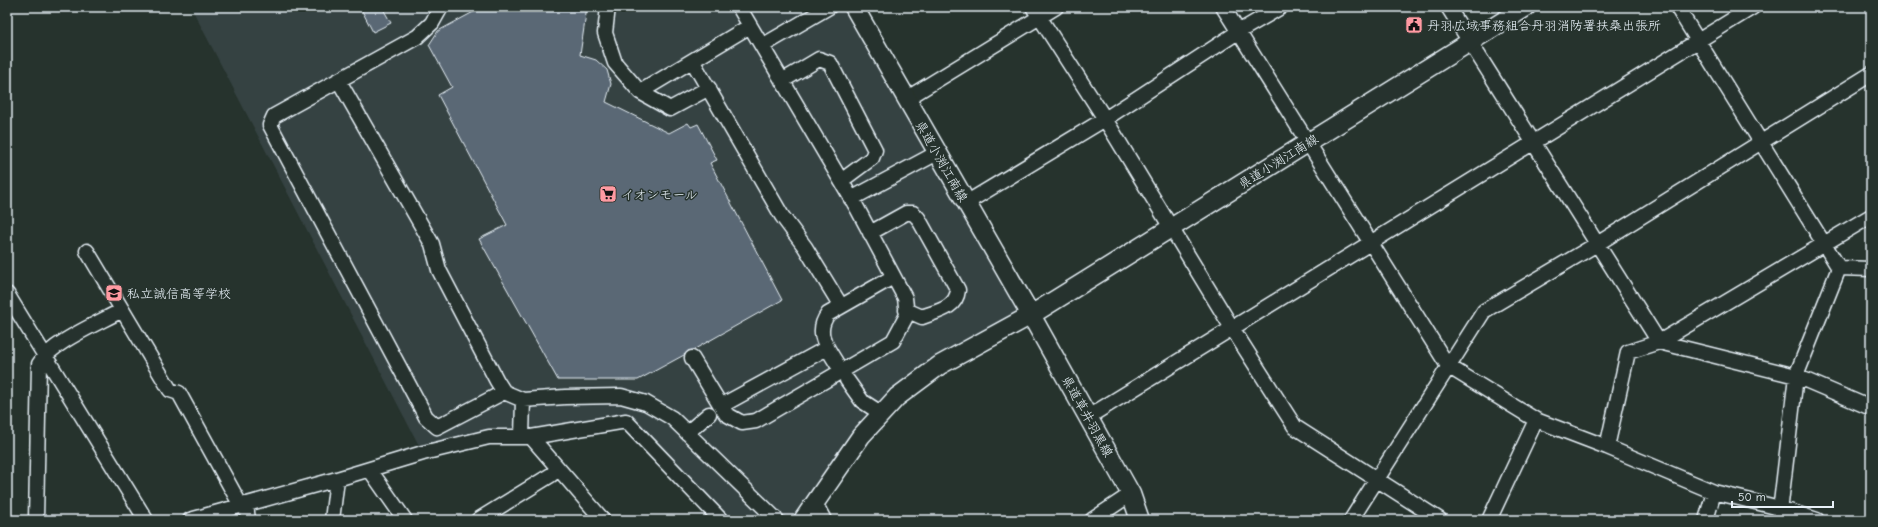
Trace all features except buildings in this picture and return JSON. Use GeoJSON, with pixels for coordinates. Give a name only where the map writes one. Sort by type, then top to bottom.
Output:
{"type":"FeatureCollection","features":[{"type":"Feature","properties":{"kind":"main road","name":"県道小渕江南線"},"geometry":{"type":"LineString","coordinates":[[854,7],[1031,315]]}},
{"type":"Feature","properties":{"kind":"main road","name":"県道小渕江南線"},"geometry":{"type":"LineString","coordinates":[[803,520],[861,436],[897,397],[940,365],[1031,315],[1526,7]]}},
{"type":"Feature","properties":{"kind":"main road","name":"県道草井羽黒線"},"geometry":{"type":"LineString","coordinates":[[1031,315],[1131,494],[1140,520]]}},
{"type":"Feature","properties":{"kind":"street"},"geometry":{"type":"LineString","coordinates":[[441,7],[432,23],[417,37],[274,116],[270,125],[426,418],[437,427],[504,392]]}},
{"type":"Feature","properties":{"kind":"street"},"geometry":{"type":"LineString","coordinates":[[608,7],[605,33],[615,63],[640,92],[670,109],[709,88]]}},
{"type":"Feature","properties":{"kind":"street"},"geometry":{"type":"LineString","coordinates":[[692,358],[726,414],[742,423],[756,421],[893,341],[907,315],[905,298],[870,233],[739,7]]}},
{"type":"Feature","properties":{"kind":"street"},"geometry":{"type":"LineString","coordinates":[[762,46],[828,7]]}},
{"type":"Feature","properties":{"kind":"street"},"geometry":{"type":"LineString","coordinates":[[906,99],[1036,12],[1056,7]]}},
{"type":"Feature","properties":{"kind":"street"},"geometry":{"type":"LineString","coordinates":[[1223,7],[1448,366],[1536,420],[1607,447],[1714,492],[1780,514],[1817,520]]}},
{"type":"Feature","properties":{"kind":"street"},"geometry":{"type":"LineString","coordinates":[[966,203],[1105,119],[1238,32],[1281,7]]}},
{"type":"Feature","properties":{"kind":"street"},"geometry":{"type":"LineString","coordinates":[[1448,7],[1659,342],[1796,376],[1871,408]]}},
{"type":"Feature","properties":{"kind":"street"},"geometry":{"type":"LineString","coordinates":[[1677,7],[1839,268]]}},
{"type":"Feature","properties":{"kind":"street"},"geometry":{"type":"LineString","coordinates":[[1088,417],[1753,7]]}},
{"type":"Feature","properties":{"kind":"street"},"geometry":{"type":"LineString","coordinates":[[1036,12],[1105,119],[1170,228],[1295,427],[1440,520]]}},
{"type":"Feature","properties":{"kind":"street"},"geometry":{"type":"LineString","coordinates":[[640,92],[693,62],[750,26]]}},
{"type":"Feature","properties":{"kind":"street"},"geometry":{"type":"LineString","coordinates":[[782,81],[819,59],[830,62],[875,150],[872,158],[841,181]]}},
{"type":"Feature","properties":{"kind":"street"},"geometry":{"type":"LineString","coordinates":[[693,62],[782,216],[805,247],[841,306]]}},
{"type":"Feature","properties":{"kind":"street"},"geometry":{"type":"LineString","coordinates":[[1351,520],[1484,311],[1597,244],[1871,74]]}},
{"type":"Feature","properties":{"kind":"street"},"geometry":{"type":"LineString","coordinates":[[339,81],[432,244],[439,270],[496,381],[504,392],[523,400],[566,397],[621,396],[646,403],[672,418],[777,520]]}},
{"type":"Feature","properties":{"kind":"street"},"geometry":{"type":"LineString","coordinates":[[851,199],[937,153]]}},
{"type":"Feature","properties":{"kind":"street"},"geometry":{"type":"LineString","coordinates":[[870,233],[906,213],[913,213],[918,218],[958,290],[957,299],[949,307],[922,317],[906,310]]}},
{"type":"Feature","properties":{"kind":"street"},"geometry":{"type":"LineString","coordinates":[[1607,447],[1628,352],[1659,342],[1871,216]]}},
{"type":"Feature","properties":{"kind":"street"},"geometry":{"type":"LineString","coordinates":[[87,251],[170,390],[179,393],[244,505],[248,520]]}},
{"type":"Feature","properties":{"kind":"street"},"geometry":{"type":"LineString","coordinates":[[1839,268],[1871,269]]}},
{"type":"Feature","properties":{"kind":"street"},"geometry":{"type":"LineString","coordinates":[[1780,514],[1796,376],[1839,268]]}},
{"type":"Feature","properties":{"kind":"street"},"geometry":{"type":"LineString","coordinates":[[837,364],[827,348],[820,332],[822,321],[828,314],[893,277]]}},
{"type":"Feature","properties":{"kind":"street"},"geometry":{"type":"LineString","coordinates":[[7,294],[146,520]]}},
{"type":"Feature","properties":{"kind":"street"},"geometry":{"type":"LineString","coordinates":[[36,520],[39,364],[44,355],[56,346],[122,310]]}},
{"type":"Feature","properties":{"kind":"street"},"geometry":{"type":"LineString","coordinates":[[728,402],[827,348]]}},
{"type":"Feature","properties":{"kind":"street"},"geometry":{"type":"LineString","coordinates":[[848,380],[862,401],[882,414]]}},
{"type":"Feature","properties":{"kind":"street"},"geometry":{"type":"LineString","coordinates":[[523,400],[526,437],[558,469],[604,520]]}},
{"type":"Feature","properties":{"kind":"street"},"geometry":{"type":"LineString","coordinates":[[687,433],[709,414]]}},
{"type":"Feature","properties":{"kind":"street"},"geometry":{"type":"LineString","coordinates":[[1489,520],[1536,420]]}},
{"type":"Feature","properties":{"kind":"street"},"geometry":{"type":"LineString","coordinates":[[190,520],[370,470],[423,453],[489,438],[526,437],[626,421],[721,520]]}},
{"type":"Feature","properties":{"kind":"street"},"geometry":{"type":"LineString","coordinates":[[478,520],[552,475],[558,469]]}},
{"type":"Feature","properties":{"kind":"street"},"geometry":{"type":"LineString","coordinates":[[370,470],[405,520]]}},
{"type":"Feature","properties":{"kind":"street"},"geometry":{"type":"LineString","coordinates":[[332,520],[337,479]]}},
{"type":"Feature","properties":{"kind":"street"},"geometry":{"type":"LineString","coordinates":[[1706,520],[1714,492]]}},
{"type":"Feature","properties":{"kind":"street"},"geometry":{"type":"LineString","coordinates":[[1092,520],[1131,494]]}},
{"type":"Feature","properties":{"kind":"street"},"geometry":{"type":"LineString","coordinates":[[815,504],[824,520]]}},
{"type":"Feature","properties":{"kind":"shaded area"},"geometry":{"type":"Polygon","coordinates":[[[191,7],[857,7],[1031,315],[897,397],[803,520],[721,520],[626,421],[423,453],[191,7]]]}},
{"type":"Feature","properties":{"kind":"place","name":"丹羽広域事務組合丹羽消防署扶桑出張所"},"geometry":{"type":"Point","coordinates":[1414,25]}},
{"type":"Feature","properties":{"kind":"place","name":"イオンモール"},"geometry":{"type":"Point","coordinates":[608,194]}},
{"type":"Feature","properties":{"kind":"place","name":"私立誠信高等学校"},"geometry":{"type":"Point","coordinates":[114,293]}}]}
